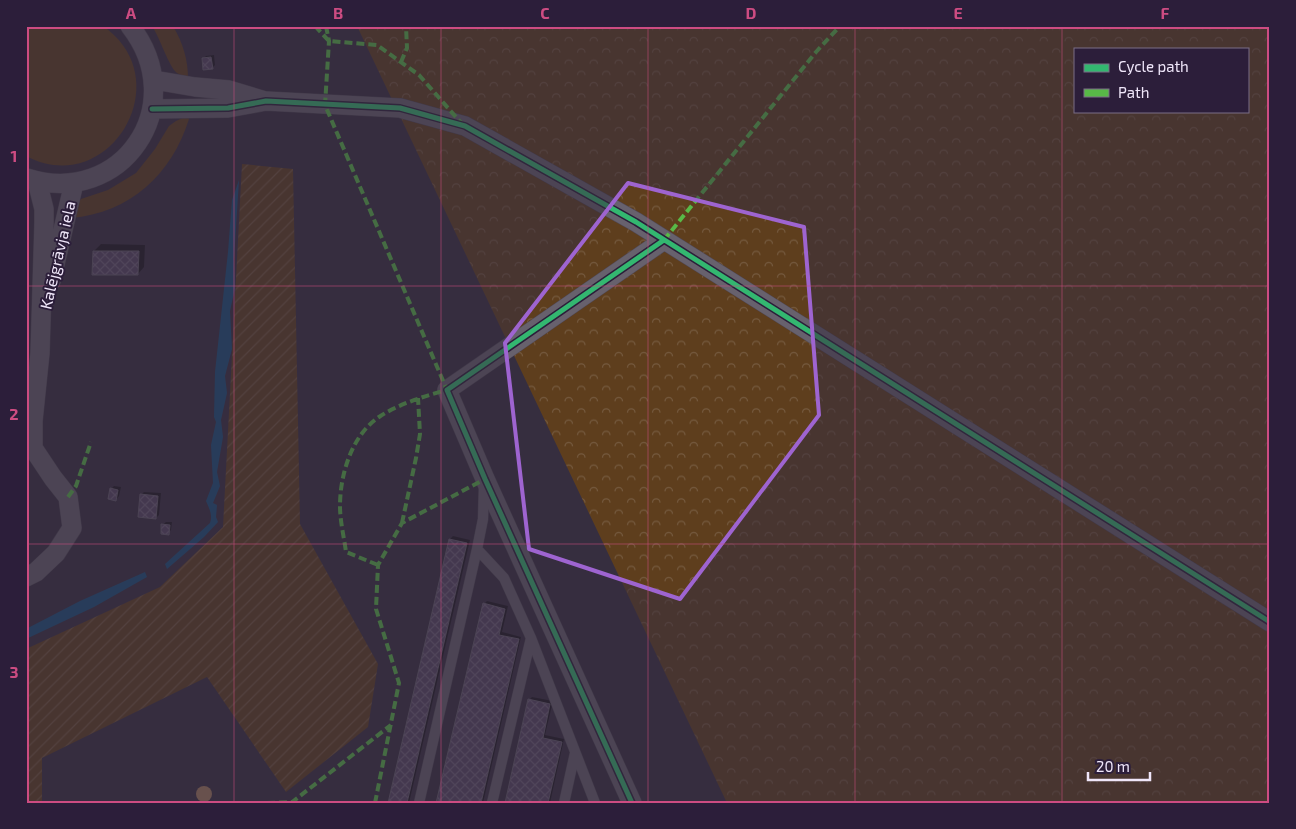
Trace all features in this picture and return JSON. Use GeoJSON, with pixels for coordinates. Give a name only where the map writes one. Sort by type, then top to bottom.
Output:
{"type":"FeatureCollection","features":[{"type":"Feature","properties":{"kind":"street"},"geometry":{"type":"LineString","coordinates":[[32,179],[49,183],[74,183],[90,179],[118,164],[140,139],[152,109],[154,80],[146,51],[130,26]]}},
{"type":"Feature","properties":{"kind":"street"},"geometry":{"type":"LineString","coordinates":[[154,80],[195,87],[229,90],[266,101]]}},
{"type":"Feature","properties":{"kind":"street"},"geometry":{"type":"LineString","coordinates":[[152,109],[228,108],[266,101],[400,108],[465,126],[636,222],[1270,622]]}},
{"type":"Feature","properties":{"kind":"street","name":"Kalējgrāvja iela"},"geometry":{"type":"LineString","coordinates":[[26,577],[36,572],[56,553],[72,528],[68,497],[52,478],[33,448],[33,421],[41,328],[44,209],[32,179]]}},
{"type":"Feature","properties":{"kind":"street","name":"Kalējgrāvja iela"},"geometry":{"type":"LineString","coordinates":[[41,328],[74,183]]}},
{"type":"Feature","properties":{"kind":"street"},"geometry":{"type":"LineString","coordinates":[[632,803],[485,479],[447,390],[664,240]]}},
{"type":"Feature","properties":{"kind":"lane"},"geometry":{"type":"LineString","coordinates":[[419,803],[477,549],[483,519],[485,479]]}},
{"type":"Feature","properties":{"kind":"lane"},"geometry":{"type":"LineString","coordinates":[[477,549],[504,578],[531,638],[595,803]]}},
{"type":"Feature","properties":{"kind":"lane"},"geometry":{"type":"LineString","coordinates":[[492,803],[531,638]]}},
{"type":"Feature","properties":{"kind":"lane"},"geometry":{"type":"LineString","coordinates":[[564,803],[575,753]]}},
{"type":"Feature","properties":{"kind":"highlighted area"},"geometry":{"type":"Polygon","coordinates":[[[628,183],[804,227],[819,415],[680,599],[529,549],[505,343],[628,183]]]}},
{"type":"Feature","properties":{"kind":"green space"},"geometry":{"type":"Polygon","coordinates":[[[26,26],[103,26],[125,49],[136,75],[135,102],[125,128],[107,148],[84,162],[56,165],[26,156],[26,26]]]}},
{"type":"Feature","properties":{"kind":"green space"},"geometry":{"type":"Polygon","coordinates":[[[152,26],[173,26],[184,52],[188,79],[174,70],[152,26]]]}},
{"type":"Feature","properties":{"kind":"green space"},"geometry":{"type":"Polygon","coordinates":[[[357,26],[1270,26],[1270,803],[727,803],[357,26]]]}},
{"type":"Feature","properties":{"kind":"green space"},"geometry":{"type":"Polygon","coordinates":[[[187,116],[189,119],[172,157],[146,187],[130,199],[112,208],[92,215],[71,218],[74,208],[81,199],[108,190],[136,173],[155,149],[169,126],[187,116]]]}},
{"type":"Feature","properties":{"kind":"green space"},"geometry":{"type":"Polygon","coordinates":[[[242,164],[293,169],[300,524],[378,664],[368,727],[286,792],[207,677],[42,758],[42,803],[26,803],[26,649],[160,587],[223,527],[242,164]]]}},
{"type":"Feature","properties":{"kind":"water"},"geometry":{"type":"Polygon","coordinates":[[[239,180],[234,259],[235,288],[230,311],[232,349],[225,376],[227,393],[221,420],[223,437],[217,472],[220,486],[213,503],[217,505],[216,517],[218,522],[204,537],[167,569],[165,564],[211,520],[206,501],[213,483],[211,445],[216,422],[214,417],[215,372],[232,200],[239,180]]]}},
{"type":"Feature","properties":{"kind":"water"},"geometry":{"type":"Polygon","coordinates":[[[145,572],[147,577],[94,607],[26,639],[26,629],[80,601],[145,572]]]}},
{"type":"Feature","properties":{"kind":"building"},"geometry":{"type":"Polygon","coordinates":[[[211,57],[213,69],[203,70],[202,58],[211,57]]]}},
{"type":"Feature","properties":{"kind":"building"},"geometry":{"type":"Polygon","coordinates":[[[93,251],[139,251],[138,275],[92,275],[93,251]]]}},
{"type":"Feature","properties":{"kind":"building"},"geometry":{"type":"Polygon","coordinates":[[[110,488],[118,490],[116,501],[108,499],[110,488]]]}},
{"type":"Feature","properties":{"kind":"building"},"geometry":{"type":"Polygon","coordinates":[[[140,494],[158,496],[156,519],[138,517],[140,494]]]}},
{"type":"Feature","properties":{"kind":"building"},"geometry":{"type":"Polygon","coordinates":[[[161,524],[170,525],[169,535],[161,534],[161,524]]]}},
{"type":"Feature","properties":{"kind":"building"},"geometry":{"type":"Polygon","coordinates":[[[449,539],[467,543],[407,803],[388,803],[449,539]]]}},
{"type":"Feature","properties":{"kind":"building"},"geometry":{"type":"Polygon","coordinates":[[[483,603],[505,609],[499,635],[519,639],[481,803],[436,803],[483,603]]]}},
{"type":"Feature","properties":{"kind":"building"},"geometry":{"type":"Polygon","coordinates":[[[528,699],[550,704],[543,738],[562,742],[548,803],[505,803],[528,699]]]}},
{"type":"Feature","properties":{"kind":"marked path"},"geometry":{"type":"LineString","coordinates":[[315,26],[329,41],[377,45],[419,75],[463,125]]}},
{"type":"Feature","properties":{"kind":"marked path"},"geometry":{"type":"LineString","coordinates":[[326,26],[329,41],[325,105],[447,390],[403,404],[386,412],[362,434],[349,456],[342,481],[340,506],[346,552],[378,565]]}},
{"type":"Feature","properties":{"kind":"marked path"},"geometry":{"type":"LineString","coordinates":[[401,62],[407,48],[406,26]]}},
{"type":"Feature","properties":{"kind":"marked path"},"geometry":{"type":"LineString","coordinates":[[664,240],[816,52],[840,26]]}},
{"type":"Feature","properties":{"kind":"marked path"},"geometry":{"type":"LineString","coordinates":[[402,523],[420,434],[418,398]]}},
{"type":"Feature","properties":{"kind":"marked path"},"geometry":{"type":"LineString","coordinates":[[68,497],[76,486],[91,442]]}},
{"type":"Feature","properties":{"kind":"marked path"},"geometry":{"type":"LineString","coordinates":[[375,803],[399,683],[376,609],[378,565],[402,523],[485,479]]}},
{"type":"Feature","properties":{"kind":"marked path"},"geometry":{"type":"LineString","coordinates":[[291,803],[391,725]]}},
{"type":"Feature","properties":{"kind":"marked path"},"geometry":{"type":"LineString","coordinates":[[267,803],[292,802]]}},
{"type":"Feature","properties":{"kind":"cycle path"},"geometry":{"type":"LineString","coordinates":[[152,109],[228,108],[266,101],[400,108],[465,126],[636,222],[1270,622]]}},
{"type":"Feature","properties":{"kind":"cycle path"},"geometry":{"type":"LineString","coordinates":[[632,803],[485,479],[447,390],[664,240]]}}]}
